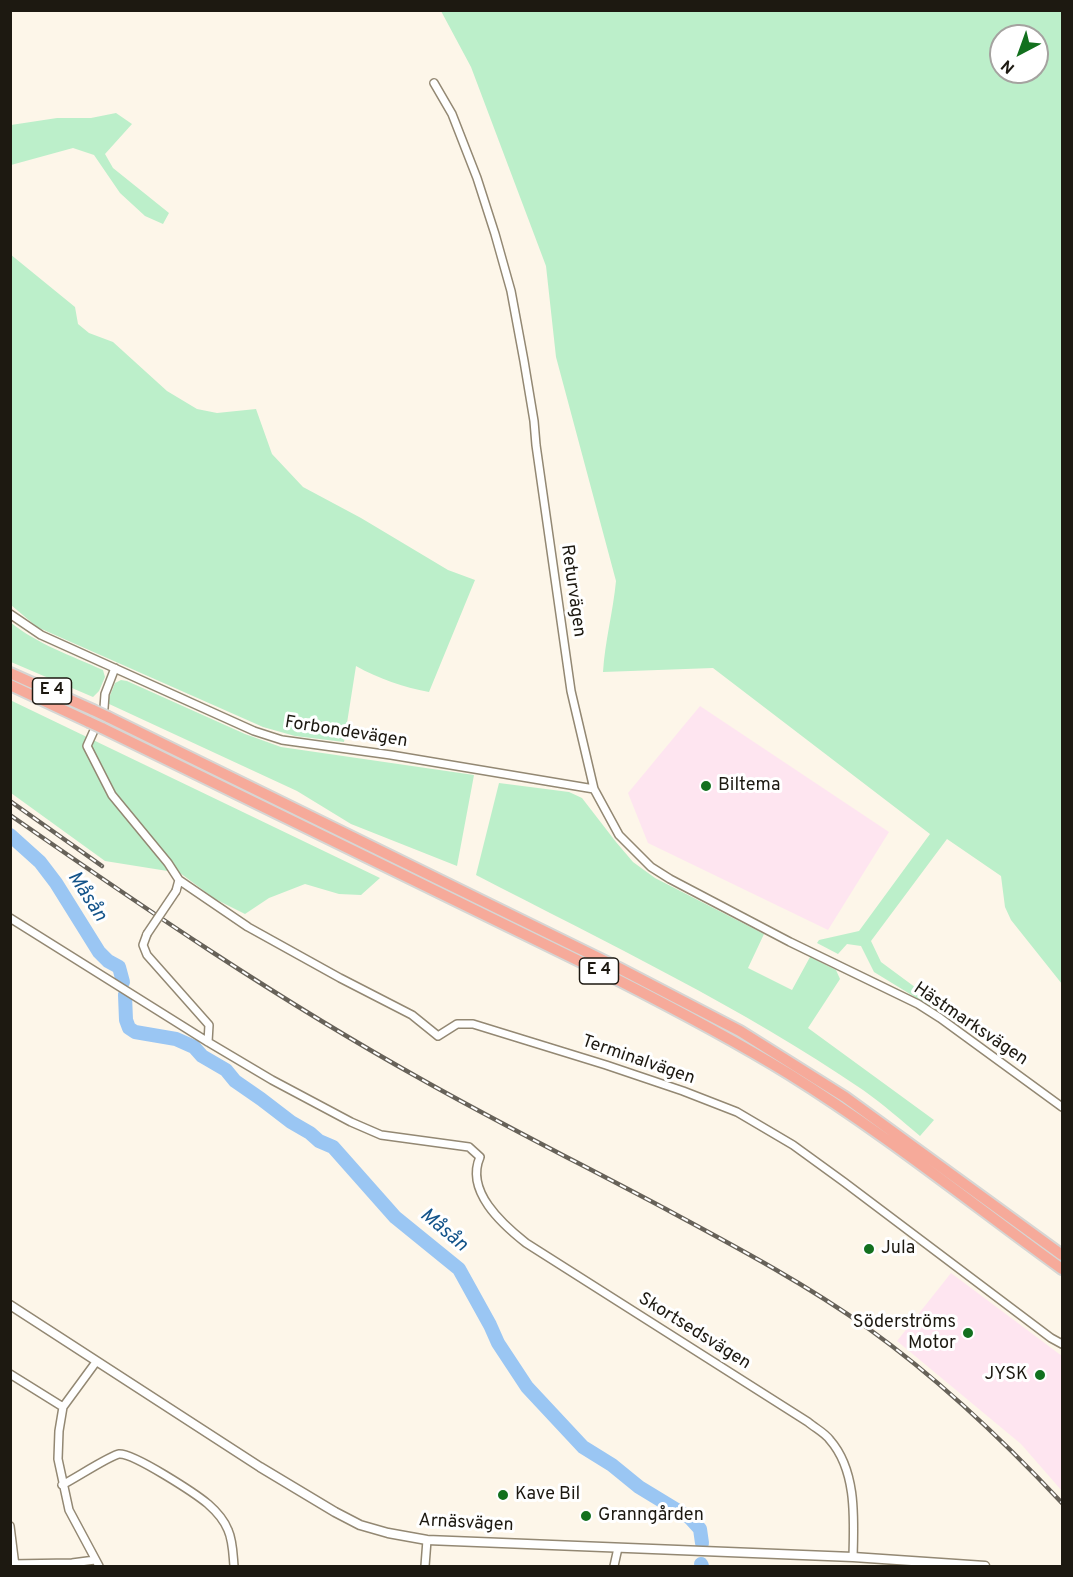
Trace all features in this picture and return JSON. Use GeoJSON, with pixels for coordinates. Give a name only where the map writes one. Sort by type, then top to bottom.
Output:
{"type":"FeatureCollection","features":[{"type":"Feature","properties":{"kind":"highway","name":"E 4"},"geometry":{"type":"LineString","coordinates":[[10,673],[108,717],[619,968],[740,1031],[845,1098],[1062,1255]]}},
{"type":"Feature","properties":{"kind":"highway","name":"E 4"},"geometry":{"type":"LineString","coordinates":[[10,685],[614,978],[726,1037],[840,1108],[1062,1269]]}},
{"type":"Feature","properties":{"kind":"street","name":"Returvägen"},"geometry":{"type":"LineString","coordinates":[[434,83],[452,114],[477,178],[511,291],[534,421],[571,691],[594,789],[619,835],[651,867],[780,936],[857,973]]}},
{"type":"Feature","properties":{"kind":"street","name":"Forbondevägen"},"geometry":{"type":"LineString","coordinates":[[10,614],[41,635],[254,731],[282,740],[391,755],[594,789]]}},
{"type":"Feature","properties":{"kind":"street"},"geometry":{"type":"LineString","coordinates":[[10,918],[208,1042],[209,1024],[147,956],[143,945],[147,934],[176,891],[179,880],[168,863],[112,795],[87,746],[104,708],[105,694],[115,668]]}},
{"type":"Feature","properties":{"kind":"street","name":"Terminalvägen"},"geometry":{"type":"LineString","coordinates":[[179,880],[248,927],[412,1015],[438,1036],[457,1024],[473,1024],[606,1065],[736,1112],[793,1145],[1062,1344]]}},
{"type":"Feature","properties":{"kind":"street","name":"Hästmarksvägen"},"geometry":{"type":"LineString","coordinates":[[857,973],[918,1004],[1062,1107]]}},
{"type":"Feature","properties":{"kind":"street","name":"Skortsedsvägen"},"geometry":{"type":"LineString","coordinates":[[208,1042],[272,1080],[351,1122],[381,1135],[469,1148],[480,1157],[476,1165],[476,1175],[483,1194],[495,1216],[507,1228],[526,1243],[808,1422],[830,1439],[843,1460],[849,1482],[854,1519],[853,1557]]}},
{"type":"Feature","properties":{"kind":"street","name":"Arnäsvägen"},"geometry":{"type":"LineString","coordinates":[[10,1305],[260,1467],[360,1525],[388,1533],[428,1540],[853,1557],[985,1566]]}},
{"type":"Feature","properties":{"kind":"street"},"geometry":{"type":"LineString","coordinates":[[10,1526],[13,1565],[97,1563],[69,1510],[58,1459],[63,1407],[96,1362]]}},
{"type":"Feature","properties":{"kind":"street"},"geometry":{"type":"LineString","coordinates":[[10,1374],[63,1407]]}},
{"type":"Feature","properties":{"kind":"street"},"geometry":{"type":"LineString","coordinates":[[62,1485],[109,1458],[119,1454],[128,1456],[163,1474],[206,1503],[220,1516],[228,1530],[234,1566]]}},
{"type":"Feature","properties":{"kind":"street"},"geometry":{"type":"LineString","coordinates":[[425,1566],[428,1540]]}},
{"type":"Feature","properties":{"kind":"street"},"geometry":{"type":"LineString","coordinates":[[614,1566],[618,1548]]}},
{"type":"Feature","properties":{"kind":"shaded area"},"geometry":{"type":"Polygon","coordinates":[[[700,706],[889,832],[828,930],[648,843],[628,793],[700,706]]]}},
{"type":"Feature","properties":{"kind":"shaded area"},"geometry":{"type":"Polygon","coordinates":[[[951,1273],[1062,1356],[1062,1491],[1021,1444],[897,1341],[951,1273]]]}},
{"type":"Feature","properties":{"kind":"green space"},"geometry":{"type":"Polygon","coordinates":[[[441,11],[1062,11],[1062,984],[1011,920],[1005,907],[1001,876],[947,839],[871,941],[881,962],[973,1030],[972,1032],[874,972],[861,946],[847,944],[838,954],[817,943],[819,940],[859,931],[930,834],[713,668],[603,672],[616,581],[556,357],[546,266],[471,67],[441,11]]]}},
{"type":"Feature","properties":{"kind":"green space"},"geometry":{"type":"Polygon","coordinates":[[[116,113],[132,124],[105,154],[113,168],[169,213],[163,224],[145,216],[120,193],[94,155],[73,148],[11,165],[11,125],[57,118],[91,118],[116,113]]]}},
{"type":"Feature","properties":{"kind":"green space"},"geometry":{"type":"Polygon","coordinates":[[[10,254],[75,307],[78,324],[89,333],[113,342],[167,391],[197,409],[217,413],[256,409],[272,454],[303,487],[361,518],[448,570],[475,580],[429,692],[391,682],[356,666],[344,742],[295,736],[263,727],[37,627],[11,605],[10,254]]]}},
{"type":"Feature","properties":{"kind":"green space"},"geometry":{"type":"Polygon","coordinates":[[[10,622],[43,643],[103,670],[105,677],[99,691],[93,697],[11,662],[10,622]]]}},
{"type":"Feature","properties":{"kind":"green space"},"geometry":{"type":"Polygon","coordinates":[[[121,680],[245,734],[281,747],[474,775],[457,866],[351,824],[297,791],[107,703],[115,683],[121,680]]]}},
{"type":"Feature","properties":{"kind":"green space"},"geometry":{"type":"Polygon","coordinates":[[[10,700],[380,878],[361,895],[339,894],[305,884],[269,898],[245,914],[215,899],[180,873],[105,861],[11,793],[10,700]]]}},
{"type":"Feature","properties":{"kind":"green space"},"geometry":{"type":"Polygon","coordinates":[[[499,783],[569,792],[582,798],[633,862],[655,878],[764,934],[748,968],[792,990],[810,957],[836,970],[840,979],[808,1028],[934,1120],[920,1136],[863,1090],[770,1031],[673,977],[476,875],[499,783]]]}},
{"type":"Feature","properties":{"kind":"waterway","name":"Måsån"},"geometry":{"type":"LineString","coordinates":[[10,835],[40,862],[56,883],[99,952],[119,967],[123,982]]}},
{"type":"Feature","properties":{"kind":"waterway","name":"Måsån"},"geometry":{"type":"LineString","coordinates":[[125,995],[126,1020],[129,1028],[135,1032],[176,1039],[194,1047],[202,1056],[226,1070],[235,1081],[291,1122],[319,1141],[333,1147],[395,1217],[459,1269],[498,1343],[527,1387],[583,1447],[612,1465],[639,1487],[690,1518],[700,1529],[702,1543]]}},
{"type":"Feature","properties":{"kind":"railway"},"geometry":{"type":"LineString","coordinates":[[10,801],[102,866]]}},
{"type":"Feature","properties":{"kind":"railway"},"geometry":{"type":"LineString","coordinates":[[10,815],[213,952],[368,1049],[723,1240],[846,1313],[946,1390],[1017,1456],[1062,1503]]}},
{"type":"Feature","properties":{"kind":"place","name":"Biltema"},"geometry":{"type":"Point","coordinates":[706,786]}},
{"type":"Feature","properties":{"kind":"place","name":"Jula"},"geometry":{"type":"Point","coordinates":[869,1249]}},
{"type":"Feature","properties":{"kind":"place","name":"Söderströms Motor"},"geometry":{"type":"Point","coordinates":[968,1333]}},
{"type":"Feature","properties":{"kind":"place","name":"JYSK"},"geometry":{"type":"Point","coordinates":[1040,1375]}},
{"type":"Feature","properties":{"kind":"place","name":"Kave Bil"},"geometry":{"type":"Point","coordinates":[503,1495]}},
{"type":"Feature","properties":{"kind":"place","name":"Granngården"},"geometry":{"type":"Point","coordinates":[586,1516]}}]}
